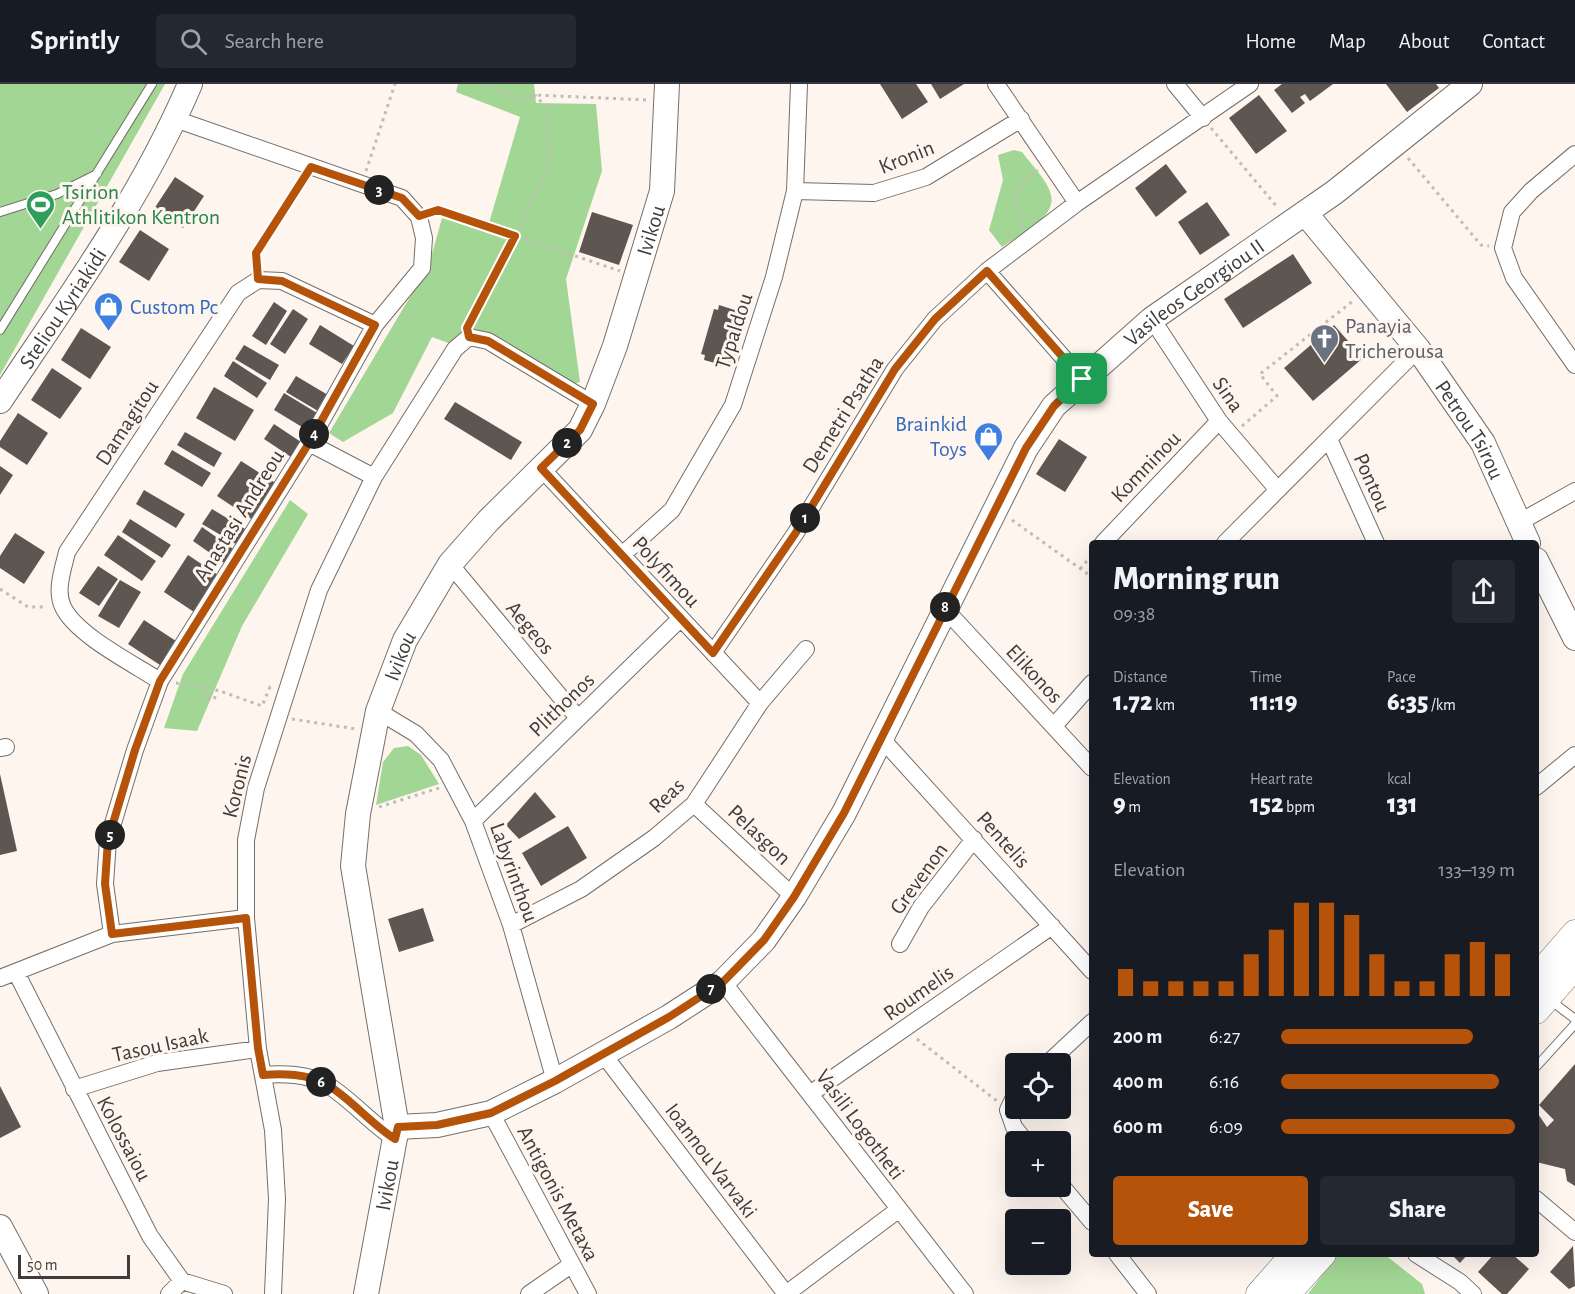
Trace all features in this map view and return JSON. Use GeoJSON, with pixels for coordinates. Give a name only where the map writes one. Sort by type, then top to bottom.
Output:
{"type":"FeatureCollection","features":[{"type":"Feature","properties":{"kind":"main road"},"geometry":{"type":"LineString","coordinates":[[1540,995],[1575,933]]}},
{"type":"Feature","properties":{"kind":"main road"},"geometry":{"type":"LineString","coordinates":[[1540,995],[1575,966]]}},
{"type":"Feature","properties":{"kind":"main road"},"geometry":{"type":"LineString","coordinates":[[1259,1294],[1291,1257]]}},
{"type":"Feature","properties":{"kind":"main road"},"geometry":{"type":"LineString","coordinates":[[1287,1294],[1320,1257]]}},
{"type":"Feature","properties":{"kind":"street","name":"Steliou Kyriakidi"},"geometry":{"type":"LineString","coordinates":[[0,401],[99,253],[175,119],[190,84]]}},
{"type":"Feature","properties":{"kind":"street","name":"Typaldou"},"geometry":{"type":"LineString","coordinates":[[622,555],[672,510],[733,405],[774,277],[795,191],[799,84]]}},
{"type":"Feature","properties":{"kind":"street"},"geometry":{"type":"LineString","coordinates":[[996,84],[1077,203]]}},
{"type":"Feature","properties":{"kind":"street"},"geometry":{"type":"LineString","coordinates":[[1175,84],[1203,118]]}},
{"type":"Feature","properties":{"kind":"street","name":"Demetri Psatha"},"geometry":{"type":"LineString","coordinates":[[713,653],[795,534],[895,369],[935,319],[987,271],[1077,203],[1250,84]]}},
{"type":"Feature","properties":{"kind":"street","name":"Vasileos Georgiou II"},"geometry":{"type":"LineString","coordinates":[[396,1133],[491,1113],[555,1081],[669,1017],[723,982],[764,940],[794,897],[844,813],[995,508],[1032,439],[1054,406],[1152,319],[1305,213],[1470,84]]}},
{"type":"Feature","properties":{"kind":"street","name":"Ivikou"},"geometry":{"type":"LineString","coordinates":[[366,1294],[396,1133],[353,866],[358,814],[378,711],[405,640],[450,564],[488,520],[580,430],[593,404],[662,191],[661,92]]}},
{"type":"Feature","properties":{"kind":"street"},"geometry":{"type":"LineString","coordinates":[[175,119],[402,198],[419,216]]}},
{"type":"Feature","properties":{"kind":"street","name":"Kronin"},"geometry":{"type":"LineString","coordinates":[[795,191],[874,193],[926,177],[1021,119]]}},
{"type":"Feature","properties":{"kind":"street"},"geometry":{"type":"LineString","coordinates":[[1575,154],[1531,191],[1512,212],[1503,248],[1514,278],[1570,346],[1575,365]]}},
{"type":"Feature","properties":{"kind":"street","name":"Petrou Tsirou"},"geometry":{"type":"LineString","coordinates":[[1305,213],[1418,349],[1483,442],[1523,533]]}},
{"type":"Feature","properties":{"kind":"street","name":"Anastasi Andreou"},"geometry":{"type":"LineString","coordinates":[[112,934],[105,884],[108,840],[135,750],[160,681],[309,443],[375,325],[422,268],[424,238],[419,216]]}},
{"type":"Feature","properties":{"kind":"street"},"geometry":{"type":"LineString","coordinates":[[987,271],[1082,379]]}},
{"type":"Feature","properties":{"kind":"street"},"geometry":{"type":"LineString","coordinates":[[258,279],[282,281],[375,325]]}},
{"type":"Feature","properties":{"kind":"street","name":"Damagitou"},"geometry":{"type":"LineString","coordinates":[[62,607],[60,579],[67,552],[238,293],[258,279]]}},
{"type":"Feature","properties":{"kind":"street","name":"Sina"},"geometry":{"type":"LineString","coordinates":[[1152,319],[1219,421],[1277,489]]}},
{"type":"Feature","properties":{"kind":"street"},"geometry":{"type":"LineString","coordinates":[[469,337],[488,341],[593,404]]}},
{"type":"Feature","properties":{"kind":"street","name":"Koronis"},"geometry":{"type":"LineString","coordinates":[[273,1294],[277,1199],[273,1130],[258,1048],[246,918],[246,840],[256,788],[319,590],[374,477],[455,349],[469,337]]}},
{"type":"Feature","properties":{"kind":"street"},"geometry":{"type":"LineString","coordinates":[[1228,540],[1418,349]]}},
{"type":"Feature","properties":{"kind":"street","name":"Komninou"},"geometry":{"type":"LineString","coordinates":[[1106,540],[1219,421]]}},
{"type":"Feature","properties":{"kind":"street","name":"Pontou"},"geometry":{"type":"LineString","coordinates":[[1329,439],[1375,540]]}},
{"type":"Feature","properties":{"kind":"street"},"geometry":{"type":"LineString","coordinates":[[309,443],[374,477]]}},
{"type":"Feature","properties":{"kind":"street","name":"Polyfimou"},"geometry":{"type":"LineString","coordinates":[[541,468],[760,703]]}},
{"type":"Feature","properties":{"kind":"street"},"geometry":{"type":"LineString","coordinates":[[1523,533],[1575,490]]}},
{"type":"Feature","properties":{"kind":"street","name":"Aegeos"},"geometry":{"type":"LineString","coordinates":[[450,564],[578,718]]}},
{"type":"Feature","properties":{"kind":"street"},"geometry":{"type":"LineString","coordinates":[[1539,566],[1575,639]]}},
{"type":"Feature","properties":{"kind":"street"},"geometry":{"type":"LineString","coordinates":[[62,607],[80,628],[160,681]]}},
{"type":"Feature","properties":{"kind":"street","name":"Elikonos"},"geometry":{"type":"LineString","coordinates":[[944,609],[1089,765]]}},
{"type":"Feature","properties":{"kind":"street","name":"Plithonos"},"geometry":{"type":"LineString","coordinates":[[473,821],[681,618]]}},
{"type":"Feature","properties":{"kind":"street","name":"Reas"},"geometry":{"type":"LineString","coordinates":[[511,925],[581,889],[654,838],[694,804],[760,703],[806,649]]}},
{"type":"Feature","properties":{"kind":"street"},"geometry":{"type":"LineString","coordinates":[[1054,726],[1089,686]]}},
{"type":"Feature","properties":{"kind":"street","name":"Labyrinthou"},"geometry":{"type":"LineString","coordinates":[[378,711],[416,734],[441,760],[473,821],[511,925],[555,1081]]}},
{"type":"Feature","properties":{"kind":"street","name":"Pentelis"},"geometry":{"type":"LineString","coordinates":[[881,738],[1089,968]]}},
{"type":"Feature","properties":{"kind":"street"},"geometry":{"type":"LineString","coordinates":[[1539,785],[1575,755]]}},
{"type":"Feature","properties":{"kind":"street","name":"Pelasgon"},"geometry":{"type":"LineString","coordinates":[[694,804],[794,897]]}},
{"type":"Feature","properties":{"kind":"street","name":"Grevenon"},"geometry":{"type":"LineString","coordinates":[[900,945],[921,908],[974,839]]}},
{"type":"Feature","properties":{"kind":"street"},"geometry":{"type":"LineString","coordinates":[[0,978],[112,934],[246,918]]}},
{"type":"Feature","properties":{"kind":"street","name":"Roumelis"},"geometry":{"type":"LineString","coordinates":[[810,1094],[1052,926]]}},
{"type":"Feature","properties":{"kind":"street","name":"Kolossaiou"},"geometry":{"type":"LineString","coordinates":[[16,972],[150,1236],[182,1281]]}},
{"type":"Feature","properties":{"kind":"street","name":"Vasili Logotheti"},"geometry":{"type":"LineString","coordinates":[[723,982],[965,1294]]}},
{"type":"Feature","properties":{"kind":"street"},"geometry":{"type":"LineString","coordinates":[[1059,1053],[1089,1025]]}},
{"type":"Feature","properties":{"kind":"street","name":"Tasou Isaak"},"geometry":{"type":"LineString","coordinates":[[74,1089],[157,1064],[258,1048]]}},
{"type":"Feature","properties":{"kind":"street","name":"Ioannou Varvaki"},"geometry":{"type":"LineString","coordinates":[[603,1054],[786,1294]]}},
{"type":"Feature","properties":{"kind":"street"},"geometry":{"type":"LineString","coordinates":[[263,1075],[286,1073],[326,1083],[375,1126],[396,1133]]}},
{"type":"Feature","properties":{"kind":"street","name":"Antigonis Metaxa"},"geometry":{"type":"LineString","coordinates":[[491,1113],[588,1294]]}},
{"type":"Feature","properties":{"kind":"street"},"geometry":{"type":"LineString","coordinates":[[1071,1197],[1089,1218]]}},
{"type":"Feature","properties":{"kind":"street"},"geometry":{"type":"LineString","coordinates":[[1539,1202],[1575,1232]]}},
{"type":"Feature","properties":{"kind":"street"},"geometry":{"type":"LineString","coordinates":[[786,1294],[898,1210]]}},
{"type":"Feature","properties":{"kind":"street"},"geometry":{"type":"LineString","coordinates":[[0,1227],[36,1294]]}},
{"type":"Feature","properties":{"kind":"street"},"geometry":{"type":"LineString","coordinates":[[1119,1257],[1148,1294]]}},
{"type":"Feature","properties":{"kind":"street"},"geometry":{"type":"LineString","coordinates":[[1419,1257],[1454,1288],[1473,1294]]}},
{"type":"Feature","properties":{"kind":"street"},"geometry":{"type":"LineString","coordinates":[[529,1294],[571,1265]]}},
{"type":"Feature","properties":{"kind":"street"},"geometry":{"type":"LineString","coordinates":[[169,1294],[182,1281],[224,1294]]}},
{"type":"Feature","properties":{"kind":"lane"},"geometry":{"type":"LineString","coordinates":[[0,330],[152,84]]}},
{"type":"Feature","properties":{"kind":"lane"},"geometry":{"type":"LineString","coordinates":[[0,212],[47,198],[98,173]]}},
{"type":"Feature","properties":{"kind":"lane"},"geometry":{"type":"LineString","coordinates":[[1540,995],[1575,1019]]}},
{"type":"Feature","properties":{"kind":"lane"},"geometry":{"type":"LineString","coordinates":[[1539,1064],[1575,1024]]}},
{"type":"Feature","properties":{"kind":"path"},"geometry":{"type":"LineString","coordinates":[[362,184],[395,84]]}},
{"type":"Feature","properties":{"kind":"path"},"geometry":{"type":"LineString","coordinates":[[483,84],[523,101],[535,95],[661,92]]}},
{"type":"Feature","properties":{"kind":"path"},"geometry":{"type":"LineString","coordinates":[[469,337],[467,328],[515,236],[550,161],[546,107],[535,95]]}},
{"type":"Feature","properties":{"kind":"path"},"geometry":{"type":"LineString","coordinates":[[1203,118],[1279,210]]}},
{"type":"Feature","properties":{"kind":"path"},"geometry":{"type":"LineString","coordinates":[[1395,143],[1481,245],[1503,248]]}},
{"type":"Feature","properties":{"kind":"path"},"geometry":{"type":"LineString","coordinates":[[258,279],[256,253],[311,167]]}},
{"type":"Feature","properties":{"kind":"path"},"geometry":{"type":"LineString","coordinates":[[1025,237],[1016,200],[1018,186],[1038,171]]}},
{"type":"Feature","properties":{"kind":"path"},"geometry":{"type":"LineString","coordinates":[[419,216],[438,210],[636,276]]}},
{"type":"Feature","properties":{"kind":"path"},"geometry":{"type":"LineString","coordinates":[[1232,435],[1277,396],[1260,374],[1356,299]]}},
{"type":"Feature","properties":{"kind":"path"},"geometry":{"type":"LineString","coordinates":[[995,508],[1089,575]]}},
{"type":"Feature","properties":{"kind":"path"},"geometry":{"type":"LineString","coordinates":[[1080,568],[1089,558]]}},
{"type":"Feature","properties":{"kind":"path"},"geometry":{"type":"LineString","coordinates":[[0,589],[28,607],[62,607]]}},
{"type":"Feature","properties":{"kind":"path"},"geometry":{"type":"LineString","coordinates":[[160,681],[209,688],[206,697],[214,700],[217,690],[262,706],[270,687],[286,693]]}},
{"type":"Feature","properties":{"kind":"path"},"geometry":{"type":"LineString","coordinates":[[278,717],[352,727],[372,740]]}},
{"type":"Feature","properties":{"kind":"path"},"geometry":{"type":"LineString","coordinates":[[358,814],[453,784]]}},
{"type":"Feature","properties":{"kind":"path"},"geometry":{"type":"LineString","coordinates":[[904,1029],[1005,1108]]}},
{"type":"Feature","properties":{"kind":"green space","name":"Tsirion Athlitikon Kentron"},"geometry":{"type":"Polygon","coordinates":[[[0,84],[165,84],[0,375],[0,84]]]}},
{"type":"Feature","properties":{"kind":"green space"},"geometry":{"type":"Polygon","coordinates":[[[458,84],[534,84],[536,103],[596,104],[602,171],[566,279],[580,382],[570,385],[490,333],[451,344],[432,337],[393,413],[343,442],[329,433],[429,265],[442,218],[480,230],[489,223],[520,117],[456,92],[458,84]]]}},
{"type":"Feature","properties":{"kind":"green space"},"geometry":{"type":"Polygon","coordinates":[[[1014,150],[1022,152],[1043,178],[1051,195],[1051,203],[1042,219],[1002,247],[989,230],[1003,180],[998,155],[1014,150]]]}},
{"type":"Feature","properties":{"kind":"green space"},"geometry":{"type":"Polygon","coordinates":[[[290,500],[308,514],[242,626],[197,731],[164,728],[183,674],[290,500]]]}},
{"type":"Feature","properties":{"kind":"green space"},"geometry":{"type":"Polygon","coordinates":[[[408,746],[421,755],[439,784],[376,805],[383,762],[394,748],[408,746]]]}},
{"type":"Feature","properties":{"kind":"green space"},"geometry":{"type":"Polygon","coordinates":[[[1336,1257],[1388,1257],[1422,1284],[1425,1294],[1308,1294],[1336,1257]]]}},
{"type":"Feature","properties":{"kind":"building"},"geometry":{"type":"Polygon","coordinates":[[[880,84],[916,84],[928,102],[902,119],[880,84]]]}},
{"type":"Feature","properties":{"kind":"building"},"geometry":{"type":"Polygon","coordinates":[[[931,84],[964,84],[940,99],[931,84]]]}},
{"type":"Feature","properties":{"kind":"building"},"geometry":{"type":"Polygon","coordinates":[[[1282,84],[1333,84],[1310,101],[1305,94],[1300,97],[1305,103],[1292,113],[1274,90],[1282,84]]]}},
{"type":"Feature","properties":{"kind":"building"},"geometry":{"type":"Polygon","coordinates":[[[1386,84],[1436,84],[1439,88],[1407,112],[1386,84]]]}},
{"type":"Feature","properties":{"kind":"building"},"geometry":{"type":"Polygon","coordinates":[[[1259,95],[1287,131],[1256,154],[1229,118],[1259,95]]]}},
{"type":"Feature","properties":{"kind":"building"},"geometry":{"type":"Polygon","coordinates":[[[1166,164],[1187,192],[1156,217],[1135,188],[1166,164]]]}},
{"type":"Feature","properties":{"kind":"building"},"geometry":{"type":"Polygon","coordinates":[[[175,177],[204,196],[183,228],[154,209],[175,177]]]}},
{"type":"Feature","properties":{"kind":"building"},"geometry":{"type":"Polygon","coordinates":[[[1207,202],[1230,235],[1200,255],[1178,222],[1207,202]]]}},
{"type":"Feature","properties":{"kind":"building"},"geometry":{"type":"Polygon","coordinates":[[[592,212],[633,225],[619,265],[579,252],[592,212]]]}},
{"type":"Feature","properties":{"kind":"building"},"geometry":{"type":"Polygon","coordinates":[[[140,230],[169,249],[149,281],[119,262],[140,230]]]}},
{"type":"Feature","properties":{"kind":"building"},"geometry":{"type":"Polygon","coordinates":[[[1293,254],[1312,283],[1243,328],[1224,299],[1293,254]]]}},
{"type":"Feature","properties":{"kind":"building"},"geometry":{"type":"Polygon","coordinates":[[[274,302],[287,311],[266,345],[252,336],[274,302]]]}},
{"type":"Feature","properties":{"kind":"building"},"geometry":{"type":"Polygon","coordinates":[[[719,305],[744,313],[743,317],[747,318],[733,363],[730,362],[729,367],[704,360],[705,355],[701,354],[714,309],[718,310],[719,305]]]}},
{"type":"Feature","properties":{"kind":"building"},"geometry":{"type":"Polygon","coordinates":[[[293,309],[308,319],[285,354],[270,344],[293,309]]]}},
{"type":"Feature","properties":{"kind":"building"},"geometry":{"type":"Polygon","coordinates":[[[320,325],[354,346],[342,364],[309,344],[320,325]]]}},
{"type":"Feature","properties":{"kind":"building","name":"Panayia Tricherousa"},"geometry":{"type":"Polygon","coordinates":[[[1334,325],[1363,358],[1313,401],[1284,368],[1334,325]]]}},
{"type":"Feature","properties":{"kind":"building"},"geometry":{"type":"Polygon","coordinates":[[[81,328],[111,347],[90,379],[61,360],[81,328]]]}},
{"type":"Feature","properties":{"kind":"building"},"geometry":{"type":"Polygon","coordinates":[[[244,345],[279,365],[270,380],[235,359],[244,345]]]}},
{"type":"Feature","properties":{"kind":"building"},"geometry":{"type":"Polygon","coordinates":[[[233,361],[267,383],[257,398],[224,376],[233,361]]]}},
{"type":"Feature","properties":{"kind":"building"},"geometry":{"type":"Polygon","coordinates":[[[52,368],[82,388],[60,419],[31,400],[52,368]]]}},
{"type":"Feature","properties":{"kind":"building"},"geometry":{"type":"Polygon","coordinates":[[[296,376],[328,395],[318,411],[286,392],[296,376]]]}},
{"type":"Feature","properties":{"kind":"building"},"geometry":{"type":"Polygon","coordinates":[[[214,387],[254,410],[235,441],[196,418],[214,387]]]}},
{"type":"Feature","properties":{"kind":"building"},"geometry":{"type":"Polygon","coordinates":[[[284,393],[317,413],[307,430],[274,410],[284,393]]]}},
{"type":"Feature","properties":{"kind":"building"},"geometry":{"type":"Polygon","coordinates":[[[455,402],[522,442],[511,460],[444,419],[455,402]]]}},
{"type":"Feature","properties":{"kind":"building"},"geometry":{"type":"Polygon","coordinates":[[[18,413],[48,433],[27,465],[0,447],[0,441],[18,413]]]}},
{"type":"Feature","properties":{"kind":"building"},"geometry":{"type":"Polygon","coordinates":[[[274,424],[301,442],[291,457],[264,439],[274,424]]]}},
{"type":"Feature","properties":{"kind":"building"},"geometry":{"type":"Polygon","coordinates":[[[185,432],[222,453],[214,467],[177,445],[185,432]]]}},
{"type":"Feature","properties":{"kind":"building"},"geometry":{"type":"Polygon","coordinates":[[[1059,439],[1087,457],[1065,492],[1036,474],[1059,439]]]}},
{"type":"Feature","properties":{"kind":"building"},"geometry":{"type":"Polygon","coordinates":[[[172,450],[211,473],[202,487],[164,464],[172,450]]]}},
{"type":"Feature","properties":{"kind":"building"},"geometry":{"type":"Polygon","coordinates":[[[241,461],[277,484],[253,520],[217,496],[241,461]]]}},
{"type":"Feature","properties":{"kind":"building"},"geometry":{"type":"Polygon","coordinates":[[[0,466],[13,475],[0,495],[0,466]]]}},
{"type":"Feature","properties":{"kind":"building"},"geometry":{"type":"Polygon","coordinates":[[[144,490],[185,514],[176,528],[136,504],[144,490]]]}},
{"type":"Feature","properties":{"kind":"building"},"geometry":{"type":"Polygon","coordinates":[[[212,509],[250,532],[241,547],[202,524],[212,509]]]}},
{"type":"Feature","properties":{"kind":"building"},"geometry":{"type":"Polygon","coordinates":[[[130,519],[171,545],[162,558],[122,532],[130,519]]]}},
{"type":"Feature","properties":{"kind":"building"},"geometry":{"type":"Polygon","coordinates":[[[202,527],[236,551],[227,565],[193,541],[202,527]]]}},
{"type":"Feature","properties":{"kind":"building"},"geometry":{"type":"Polygon","coordinates":[[[15,533],[45,552],[24,584],[0,568],[0,556],[15,533]]]}},
{"type":"Feature","properties":{"kind":"building"},"geometry":{"type":"Polygon","coordinates":[[[118,535],[156,561],[142,581],[104,555],[118,535]]]}},
{"type":"Feature","properties":{"kind":"building"},"geometry":{"type":"Polygon","coordinates":[[[188,555],[221,577],[197,614],[164,592],[188,555]]]}},
{"type":"Feature","properties":{"kind":"building"},"geometry":{"type":"Polygon","coordinates":[[[98,566],[118,579],[99,606],[79,593],[98,566]]]}},
{"type":"Feature","properties":{"kind":"building"},"geometry":{"type":"Polygon","coordinates":[[[120,580],[141,592],[119,628],[98,616],[120,580]]]}},
{"type":"Feature","properties":{"kind":"building"},"geometry":{"type":"Polygon","coordinates":[[[144,620],[179,643],[163,667],[128,644],[144,620]]]}},
{"type":"Feature","properties":{"kind":"building"},"geometry":{"type":"Polygon","coordinates":[[[0,774],[17,851],[0,855],[0,774]]]}},
{"type":"Feature","properties":{"kind":"building"},"geometry":{"type":"Polygon","coordinates":[[[535,792],[556,817],[519,839],[506,825],[535,792]]]}},
{"type":"Feature","properties":{"kind":"building"},"geometry":{"type":"Polygon","coordinates":[[[568,826],[587,858],[541,886],[522,853],[568,826]]]}},
{"type":"Feature","properties":{"kind":"building"},"geometry":{"type":"Polygon","coordinates":[[[423,908],[434,941],[399,952],[388,919],[423,908]]]}},
{"type":"Feature","properties":{"kind":"building"},"geometry":{"type":"Polygon","coordinates":[[[1575,1064],[1575,1186],[1567,1181],[1565,1169],[1539,1163],[1539,1115],[1547,1127],[1554,1120],[1539,1105],[1575,1064]]]}},
{"type":"Feature","properties":{"kind":"building"},"geometry":{"type":"Polygon","coordinates":[[[0,1086],[21,1127],[0,1138],[0,1086]]]}},
{"type":"Feature","properties":{"kind":"building"},"geometry":{"type":"Polygon","coordinates":[[[1573,1246],[1575,1286],[1569,1289],[1550,1272],[1573,1246]]]}},
{"type":"Feature","properties":{"kind":"building"},"geometry":{"type":"Polygon","coordinates":[[[1454,1257],[1465,1257],[1460,1263],[1454,1257]]]}},
{"type":"Feature","properties":{"kind":"building"},"geometry":{"type":"Polygon","coordinates":[[[1491,1257],[1515,1257],[1529,1269],[1507,1294],[1502,1294],[1478,1272],[1491,1257]]]}},
{"type":"Feature","properties":{"kind":"place","name":"Tsirion Athlitikon Kentron"},"geometry":{"type":"Point","coordinates":[41,230]}},
{"type":"Feature","properties":{"kind":"place","name":"Custom Pc"},"geometry":{"type":"Point","coordinates":[109,332]}},
{"type":"Feature","properties":{"kind":"place","name":"Panayia Tricherousa"},"geometry":{"type":"Point","coordinates":[1324,364]}},
{"type":"Feature","properties":{"kind":"place","name":"Brainkid Toys"},"geometry":{"type":"Point","coordinates":[988,462]}},
{"type":"Feature","properties":{"kind":"route"},"geometry":{"type":"LineString","coordinates":[[311,167],[402,198],[419,216],[438,210],[515,236],[467,328],[469,337],[488,341],[593,404],[580,430],[541,468],[713,653],[795,534],[895,369],[935,319],[987,271],[1082,379],[1054,406],[1026,448],[844,813],[794,897],[764,940],[723,982],[669,1017],[555,1081],[491,1113],[437,1125],[398,1127],[395,1139],[375,1126],[326,1083],[286,1073],[263,1075],[258,1048],[246,918],[112,934],[105,884],[108,840],[135,750],[160,681],[309,443],[375,325],[282,281],[258,279],[256,253],[311,167]]}}]}
